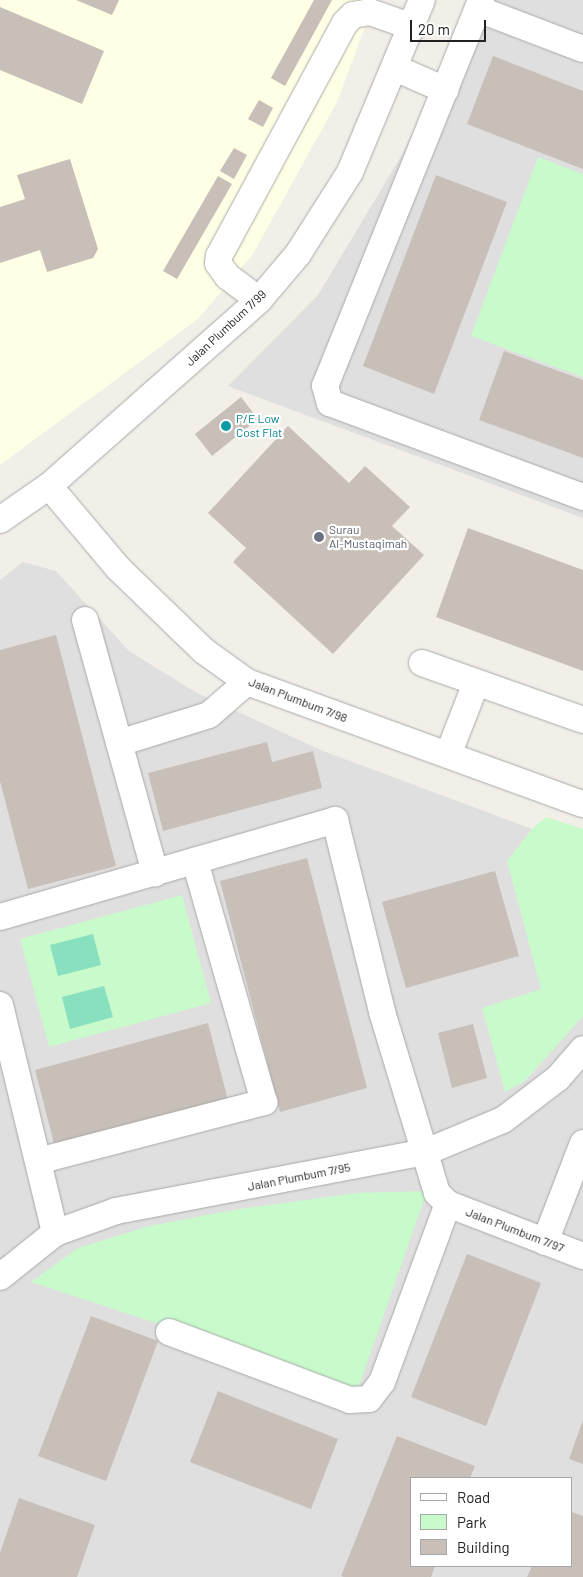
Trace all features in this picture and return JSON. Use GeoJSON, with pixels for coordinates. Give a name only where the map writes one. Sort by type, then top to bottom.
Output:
{"type":"FeatureCollection","features":[{"type":"Feature","properties":{"kind":"street","name":"Jalan Plumbum 7/99"},"geometry":{"type":"LineString","coordinates":[[0,520],[49,486],[259,300],[298,254],[350,172],[413,27],[422,0]]}},
{"type":"Feature","properties":{"kind":"street"},"geometry":{"type":"LineString","coordinates":[[583,48],[479,4],[325,386],[330,402],[583,497]]}},
{"type":"Feature","properties":{"kind":"street"},"geometry":{"type":"LineString","coordinates":[[259,300],[228,277],[218,264],[219,256],[345,24],[353,15],[370,12],[413,27]]}},
{"type":"Feature","properties":{"kind":"street"},"geometry":{"type":"LineString","coordinates":[[395,68],[445,90]]}},
{"type":"Feature","properties":{"kind":"street","name":"Jalan Plumbum 7/98"},"geometry":{"type":"LineString","coordinates":[[49,486],[118,568],[204,651],[247,682],[583,804]]}},
{"type":"Feature","properties":{"kind":"street"},"geometry":{"type":"LineString","coordinates":[[85,620],[155,873]]}},
{"type":"Feature","properties":{"kind":"street"},"geometry":{"type":"LineString","coordinates":[[422,663],[583,720]]}},
{"type":"Feature","properties":{"kind":"street"},"geometry":{"type":"LineString","coordinates":[[119,743],[209,715],[247,682]]}},
{"type":"Feature","properties":{"kind":"street"},"geometry":{"type":"LineString","coordinates":[[448,755],[476,683]]}},
{"type":"Feature","properties":{"kind":"street"},"geometry":{"type":"LineString","coordinates":[[0,917],[335,820],[382,1012],[437,1193],[448,1204],[382,1382],[369,1399],[350,1400],[169,1332]]}},
{"type":"Feature","properties":{"kind":"street"},"geometry":{"type":"LineString","coordinates":[[38,1161],[264,1102],[195,861]]}},
{"type":"Feature","properties":{"kind":"street"},"geometry":{"type":"LineString","coordinates":[[0,1005],[55,1233]]}},
{"type":"Feature","properties":{"kind":"street","name":"Jalan Plumbum 7/95"},"geometry":{"type":"LineString","coordinates":[[0,1277],[55,1233],[116,1211],[426,1152],[503,1120],[558,1078],[583,1048]]}},
{"type":"Feature","properties":{"kind":"street"},"geometry":{"type":"LineString","coordinates":[[545,1242],[583,1143]]}},
{"type":"Feature","properties":{"kind":"street","name":"Jalan Plumbum 7/97"},"geometry":{"type":"LineString","coordinates":[[448,1204],[583,1256]]}},
{"type":"Feature","properties":{"kind":"shaded area"},"geometry":{"type":"Polygon","coordinates":[[[0,0],[375,0],[337,102],[253,254],[198,319],[0,465],[0,0]]]}},
{"type":"Feature","properties":{"kind":"shaded area"},"geometry":{"type":"Polygon","coordinates":[[[470,0],[583,0],[583,518],[228,386],[318,295],[403,153],[462,29],[470,0]]]}},
{"type":"Feature","properties":{"kind":"shaded area"},"geometry":{"type":"Polygon","coordinates":[[[23,562],[56,571],[129,651],[195,692],[323,751],[583,848],[583,1577],[0,1577],[0,580],[23,562]]]}},
{"type":"Feature","properties":{"kind":"green space"},"geometry":{"type":"Polygon","coordinates":[[[538,157],[583,174],[583,377],[471,336],[538,157]]]}},
{"type":"Feature","properties":{"kind":"green space"},"geometry":{"type":"Polygon","coordinates":[[[546,817],[583,829],[583,1016],[525,1081],[505,1092],[482,1008],[541,989],[507,861],[532,829],[546,817]]]}},
{"type":"Feature","properties":{"kind":"green space"},"geometry":{"type":"Polygon","coordinates":[[[182,895],[211,1003],[49,1047],[20,939],[182,895]]]}},
{"type":"Feature","properties":{"kind":"green space"},"geometry":{"type":"Polygon","coordinates":[[[93,934],[101,965],[58,976],[50,945],[93,934]]]}},
{"type":"Feature","properties":{"kind":"green space"},"geometry":{"type":"Polygon","coordinates":[[[104,986],[113,1017],[70,1029],[62,997],[104,986]]]}},
{"type":"Feature","properties":{"kind":"green space"},"geometry":{"type":"Polygon","coordinates":[[[427,1191],[358,1389],[31,1282],[78,1248],[149,1226],[239,1209],[357,1193],[427,1191]]]}},
{"type":"Feature","properties":{"kind":"building"},"geometry":{"type":"Polygon","coordinates":[[[76,0],[119,0],[112,15],[76,0]]]}},
{"type":"Feature","properties":{"kind":"building"},"geometry":{"type":"Polygon","coordinates":[[[314,0],[332,0],[285,86],[271,78],[314,0]]]}},
{"type":"Feature","properties":{"kind":"building"},"geometry":{"type":"Polygon","coordinates":[[[0,7],[104,51],[82,104],[0,70],[0,7]]]}},
{"type":"Feature","properties":{"kind":"building"},"geometry":{"type":"Polygon","coordinates":[[[493,56],[583,91],[583,169],[467,124],[493,56]]]}},
{"type":"Feature","properties":{"kind":"building"},"geometry":{"type":"Polygon","coordinates":[[[259,100],[273,108],[263,127],[248,119],[259,100]]]}},
{"type":"Feature","properties":{"kind":"building"},"geometry":{"type":"Polygon","coordinates":[[[234,148],[247,155],[234,179],[220,171],[234,148]]]}},
{"type":"Feature","properties":{"kind":"building"},"geometry":{"type":"Polygon","coordinates":[[[70,159],[98,249],[93,258],[47,272],[40,250],[0,263],[0,207],[25,199],[17,175],[70,159]]]}},
{"type":"Feature","properties":{"kind":"building"},"geometry":{"type":"Polygon","coordinates":[[[436,175],[507,202],[434,394],[363,366],[436,175]]]}},
{"type":"Feature","properties":{"kind":"building"},"geometry":{"type":"Polygon","coordinates":[[[218,176],[232,184],[177,279],[163,271],[218,176]]]}},
{"type":"Feature","properties":{"kind":"building"},"geometry":{"type":"Polygon","coordinates":[[[504,351],[583,380],[583,458],[479,420],[504,351]]]}},
{"type":"Feature","properties":{"kind":"building","name":"P/E Low Cost Flat"},"geometry":{"type":"Polygon","coordinates":[[[241,397],[258,419],[212,456],[195,434],[241,397]]]}},
{"type":"Feature","properties":{"kind":"building","name":"Surau Al-Mustaqimah"},"geometry":{"type":"Polygon","coordinates":[[[288,426],[349,483],[365,466],[410,507],[392,526],[424,555],[333,654],[233,562],[246,548],[208,513],[288,426]]]}},
{"type":"Feature","properties":{"kind":"building"},"geometry":{"type":"Polygon","coordinates":[[[468,528],[583,570],[583,671],[436,617],[468,528]]]}},
{"type":"Feature","properties":{"kind":"building"},"geometry":{"type":"Polygon","coordinates":[[[56,635],[116,866],[28,889],[0,781],[0,650],[56,635]]]}},
{"type":"Feature","properties":{"kind":"building"},"geometry":{"type":"Polygon","coordinates":[[[267,742],[272,762],[313,751],[322,788],[163,831],[148,773],[267,742]]]}},
{"type":"Feature","properties":{"kind":"building"},"geometry":{"type":"Polygon","coordinates":[[[307,858],[367,1088],[280,1112],[220,881],[307,858]]]}},
{"type":"Feature","properties":{"kind":"building"},"geometry":{"type":"Polygon","coordinates":[[[495,871],[519,956],[406,988],[382,902],[495,871]]]}},
{"type":"Feature","properties":{"kind":"building"},"geometry":{"type":"Polygon","coordinates":[[[208,1023],[229,1104],[56,1151],[35,1070],[208,1023]]]}},
{"type":"Feature","properties":{"kind":"building"},"geometry":{"type":"Polygon","coordinates":[[[473,1024],[487,1078],[452,1088],[438,1033],[473,1024]]]}},
{"type":"Feature","properties":{"kind":"building"},"geometry":{"type":"Polygon","coordinates":[[[467,1254],[541,1283],[486,1426],[411,1397],[467,1254]]]}},
{"type":"Feature","properties":{"kind":"building"},"geometry":{"type":"Polygon","coordinates":[[[91,1316],[158,1341],[106,1481],[38,1456],[91,1316]]]}},
{"type":"Feature","properties":{"kind":"building"},"geometry":{"type":"Polygon","coordinates":[[[218,1391],[338,1439],[311,1509],[190,1462],[218,1391]]]}},
{"type":"Feature","properties":{"kind":"building"},"geometry":{"type":"Polygon","coordinates":[[[583,1420],[583,1464],[569,1459],[583,1420]]]}},
{"type":"Feature","properties":{"kind":"building"},"geometry":{"type":"Polygon","coordinates":[[[397,1436],[475,1466],[470,1477],[410,1477],[410,1567],[435,1567],[431,1577],[341,1576],[397,1436]]]}},
{"type":"Feature","properties":{"kind":"building"},"geometry":{"type":"Polygon","coordinates":[[[19,1498],[95,1525],[77,1577],[0,1577],[0,1553],[19,1498]]]}},
{"type":"Feature","properties":{"kind":"building"},"geometry":{"type":"Polygon","coordinates":[[[573,1512],[583,1516],[583,1577],[527,1577],[532,1567],[573,1567],[573,1512]]]}},
{"type":"Feature","properties":{"kind":"place","name":"P/E Low Cost Flat"},"geometry":{"type":"Point","coordinates":[226,426]}},
{"type":"Feature","properties":{"kind":"place","name":"Surau Al-Mustaqimah"},"geometry":{"type":"Point","coordinates":[319,537]}}]}
